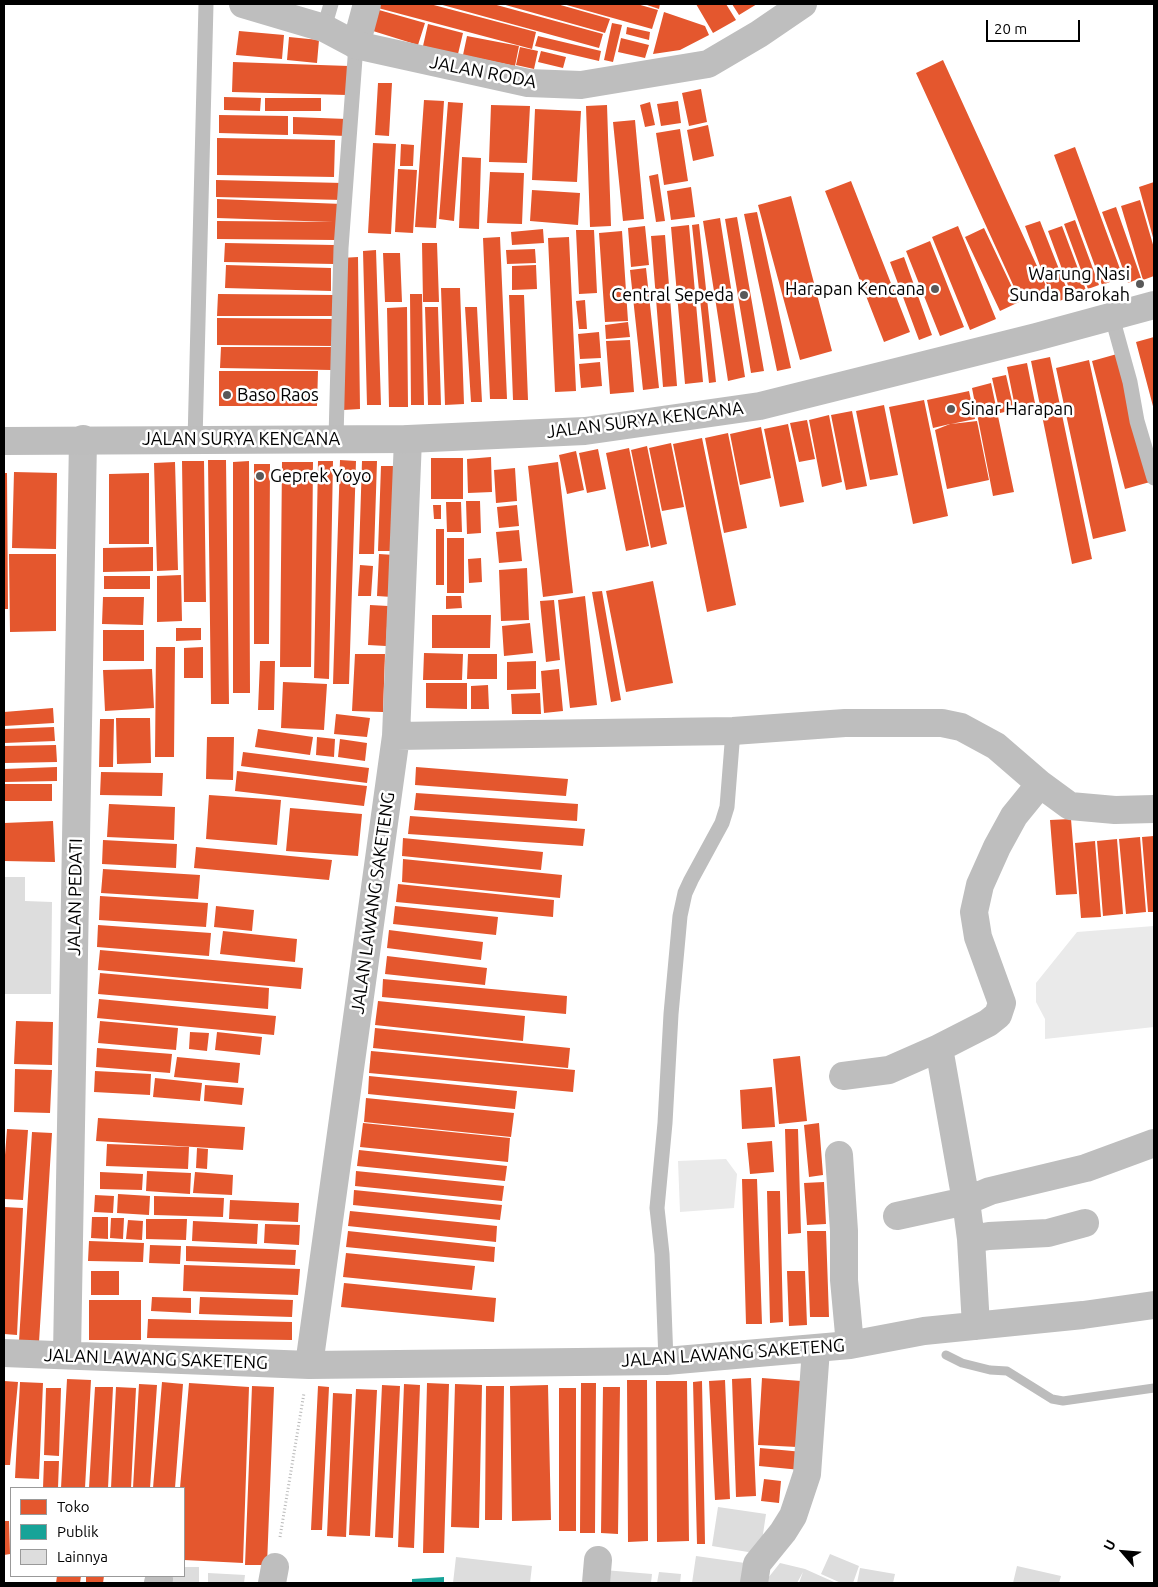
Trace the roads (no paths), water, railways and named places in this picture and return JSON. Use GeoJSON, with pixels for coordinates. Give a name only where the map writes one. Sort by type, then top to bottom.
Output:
{"type":"FeatureCollection","features":[{"type":"Feature","properties":{"kind":"main road","name":"JALAN SURYA KENCANA"},"geometry":{"type":"LineString","coordinates":[[4,441],[83,439],[194,441],[336,438],[408,439],[585,431],[760,406],[1154,305]]}},
{"type":"Feature","properties":{"kind":"street","name":"JALAN RODA"},"geometry":{"type":"LineString","coordinates":[[243,4],[327,16],[356,45],[528,83],[581,85],[708,64],[759,34],[803,4]]}},
{"type":"Feature","properties":{"kind":"street"},"geometry":{"type":"LineString","coordinates":[[356,45],[367,4]]}},
{"type":"Feature","properties":{"kind":"street","name":"JALAN PEDATI"},"geometry":{"type":"LineString","coordinates":[[67,1354],[83,439]]}},
{"type":"Feature","properties":{"kind":"street","name":"JALAN LAWANG SAKETENG"},"geometry":{"type":"LineString","coordinates":[[309,1366],[396,736],[408,439]]}},
{"type":"Feature","properties":{"kind":"street"},"geometry":{"type":"LineString","coordinates":[[396,736],[733,731],[845,723],[942,723],[961,727],[996,746],[1040,784],[1070,806],[1115,810],[1154,809]]}},
{"type":"Feature","properties":{"kind":"street"},"geometry":{"type":"LineString","coordinates":[[843,1076],[889,1070],[939,1048],[988,1023],[998,1015],[1002,1004],[978,938],[974,912],[980,885],[997,848],[1014,816],[1040,784]]}},
{"type":"Feature","properties":{"kind":"street"},"geometry":{"type":"LineString","coordinates":[[939,1048],[966,1201],[971,1239],[976,1326]]}},
{"type":"Feature","properties":{"kind":"street"},"geometry":{"type":"LineString","coordinates":[[897,1216],[966,1201],[990,1191],[1086,1168],[1154,1143]]}},
{"type":"Feature","properties":{"kind":"street"},"geometry":{"type":"LineString","coordinates":[[839,1155],[844,1231],[844,1280],[850,1345]]}},
{"type":"Feature","properties":{"kind":"street"},"geometry":{"type":"LineString","coordinates":[[971,1239],[1048,1232],[1085,1223]]}},
{"type":"Feature","properties":{"kind":"street","name":"JALAN LAWANG SAKETENG"},"geometry":{"type":"LineString","coordinates":[[4,1353],[67,1354],[309,1366],[666,1360],[816,1349],[850,1345],[924,1330],[1083,1315],[1154,1305]]}},
{"type":"Feature","properties":{"kind":"street"},"geometry":{"type":"LineString","coordinates":[[754,1583],[758,1564],[793,1516],[807,1474],[816,1349]]}},
{"type":"Feature","properties":{"kind":"lane"},"geometry":{"type":"LineString","coordinates":[[194,441],[206,4]]}},
{"type":"Feature","properties":{"kind":"lane"},"geometry":{"type":"LineString","coordinates":[[336,438],[341,248],[356,45]]}},
{"type":"Feature","properties":{"kind":"lane"},"geometry":{"type":"LineString","coordinates":[[1112,317],[1130,382],[1137,421],[1154,478]]}},
{"type":"Feature","properties":{"kind":"lane"},"geometry":{"type":"LineString","coordinates":[[666,1360],[662,1254],[657,1208],[665,1124],[670,1014],[680,916],[685,893],[722,823],[727,807],[733,731]]}},
{"type":"Feature","properties":{"kind":"waterway"},"geometry":{"type":"LineString","coordinates":[[946,1355],[962,1363],[990,1370],[1007,1371],[1052,1399],[1063,1401],[1154,1388]]}},
{"type":"Feature","properties":{"kind":"place","name":"Warung Nasi Sunda Barokah"},"geometry":{"type":"Point","coordinates":[1140,284]}},
{"type":"Feature","properties":{"kind":"place","name":"Harapan Kencana"},"geometry":{"type":"Point","coordinates":[935,289]}},
{"type":"Feature","properties":{"kind":"place","name":"Central Sepeda"},"geometry":{"type":"Point","coordinates":[744,295]}},
{"type":"Feature","properties":{"kind":"place","name":"Baso Raos"},"geometry":{"type":"Point","coordinates":[227,395]}},
{"type":"Feature","properties":{"kind":"place","name":"Sinar Harapan"},"geometry":{"type":"Point","coordinates":[951,409]}},
{"type":"Feature","properties":{"kind":"place","name":"Geprek Yoyo"},"geometry":{"type":"Point","coordinates":[260,476]}}]}
